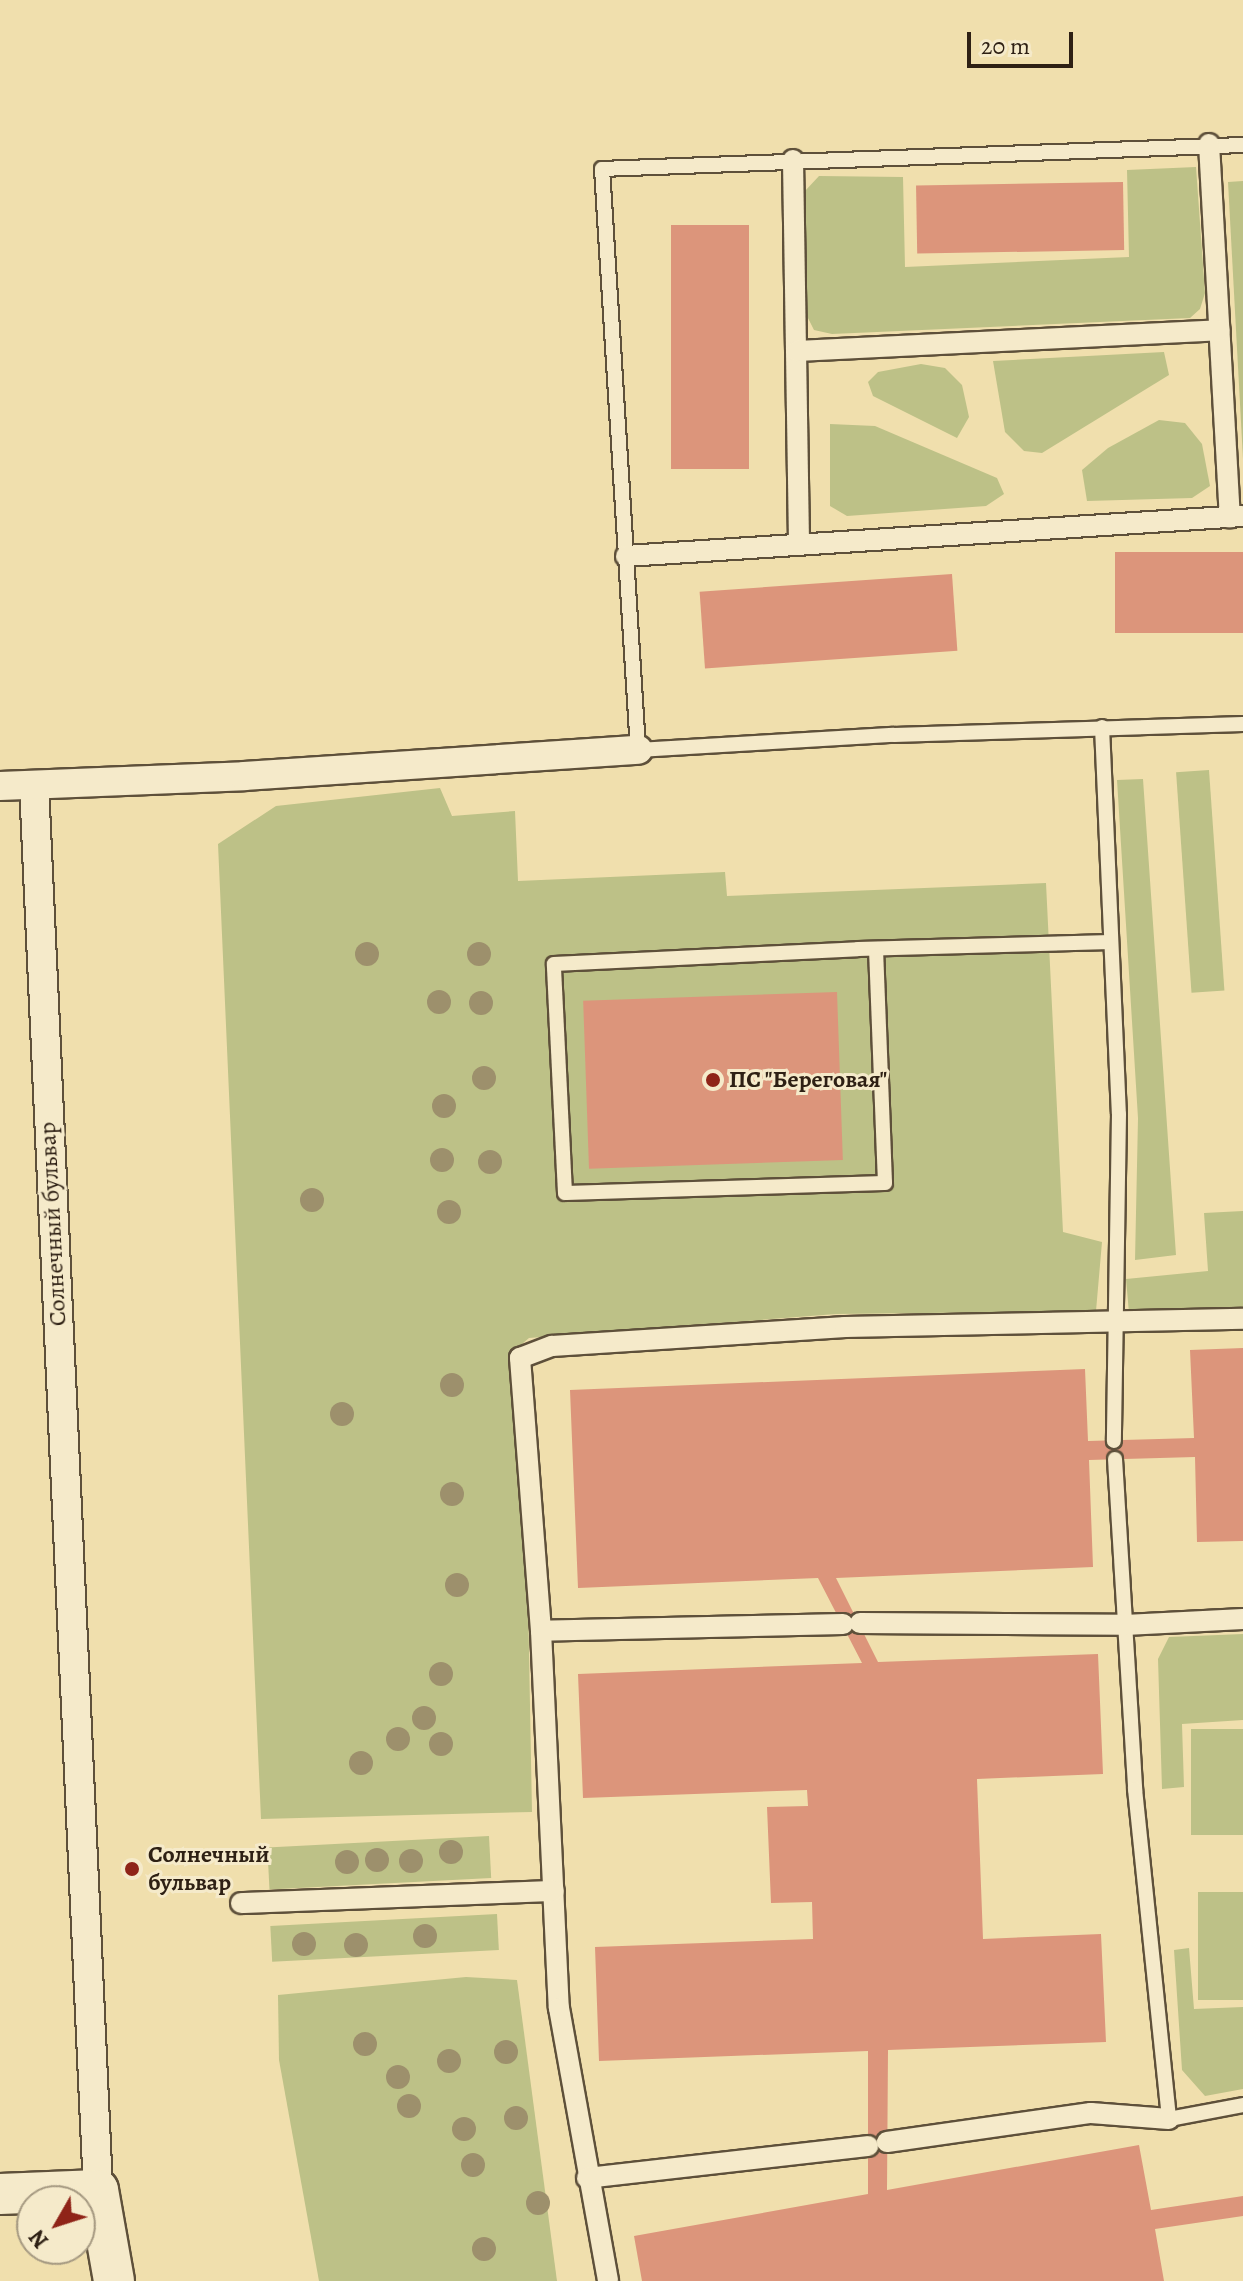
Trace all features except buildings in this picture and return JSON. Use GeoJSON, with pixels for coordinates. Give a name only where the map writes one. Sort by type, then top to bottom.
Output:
{"type":"FeatureCollection","features":[{"type":"Feature","properties":{"kind":"main road"},"geometry":{"type":"LineString","coordinates":[[0,2194],[98,2190]]}},
{"type":"Feature","properties":{"kind":"main road","name":"Солнечный бульвар"},"geometry":{"type":"LineString","coordinates":[[98,2190],[114,2281]]}},
{"type":"Feature","properties":{"kind":"street"},"geometry":{"type":"LineString","coordinates":[[626,556],[1236,517],[1219,330],[1209,144]]}},
{"type":"Feature","properties":{"kind":"street"},"geometry":{"type":"LineString","coordinates":[[793,160],[799,543]]}},
{"type":"Feature","properties":{"kind":"street"},"geometry":{"type":"LineString","coordinates":[[797,351],[1219,330]]}},
{"type":"Feature","properties":{"kind":"street"},"geometry":{"type":"LineString","coordinates":[[0,786],[638,750]]}},
{"type":"Feature","properties":{"kind":"street","name":"Солнечный бульвар"},"geometry":{"type":"LineString","coordinates":[[34,785],[98,2190]]}},
{"type":"Feature","properties":{"kind":"street"},"geometry":{"type":"LineString","coordinates":[[608,2281],[587,2178],[559,2008],[541,1631],[520,1358],[552,1346],[845,1327],[1115,1324],[1243,1319]]}},
{"type":"Feature","properties":{"kind":"street"},"geometry":{"type":"LineString","coordinates":[[541,1631],[851,1623],[1125,1625],[1243,1619]]}},
{"type":"Feature","properties":{"kind":"street"},"geometry":{"type":"LineString","coordinates":[[241,1903],[554,1891]]}},
{"type":"Feature","properties":{"kind":"street"},"geometry":{"type":"LineString","coordinates":[[587,2178],[878,2144],[1091,2113],[1169,2119]]}},
{"type":"Feature","properties":{"kind":"lane"},"geometry":{"type":"LineString","coordinates":[[1243,145],[602,169],[638,750],[1102,727],[1243,724]]}},
{"type":"Feature","properties":{"kind":"lane"},"geometry":{"type":"LineString","coordinates":[[1102,727],[1119,1114],[1114,1441]]}},
{"type":"Feature","properties":{"kind":"lane"},"geometry":{"type":"LineString","coordinates":[[876,949],[885,1183],[565,1193],[554,964],[876,949],[1111,942]]}},
{"type":"Feature","properties":{"kind":"lane"},"geometry":{"type":"LineString","coordinates":[[1115,1459],[1125,1625],[1169,2119],[1243,2105]]}},
{"type":"Feature","properties":{"kind":"green space"},"geometry":{"type":"Polygon","coordinates":[[[1196,167],[1205,293],[1200,309],[1190,318],[832,334],[814,330],[807,316],[805,191],[819,176],[903,177],[905,267],[1129,257],[1127,170],[1196,167]]]}},
{"type":"Feature","properties":{"kind":"green space"},"geometry":{"type":"Polygon","coordinates":[[[1243,181],[1243,459],[1228,182],[1243,181]]]}},
{"type":"Feature","properties":{"kind":"green space"},"geometry":{"type":"Polygon","coordinates":[[[1164,352],[1169,375],[1042,453],[1024,451],[1005,432],[993,361],[1164,352]]]}},
{"type":"Feature","properties":{"kind":"green space"},"geometry":{"type":"Polygon","coordinates":[[[921,364],[945,368],[962,385],[969,417],[957,438],[873,396],[868,382],[878,372],[921,364]]]}},
{"type":"Feature","properties":{"kind":"green space"},"geometry":{"type":"Polygon","coordinates":[[[1159,420],[1185,423],[1202,444],[1210,486],[1192,498],[1087,501],[1082,470],[1108,448],[1159,420]]]}},
{"type":"Feature","properties":{"kind":"green space"},"geometry":{"type":"Polygon","coordinates":[[[830,424],[875,426],[997,478],[1004,494],[986,506],[847,516],[830,506],[830,424]]]}},
{"type":"Feature","properties":{"kind":"green space"},"geometry":{"type":"Polygon","coordinates":[[[1209,770],[1224,990],[1191,993],[1176,772],[1209,770]]]}},
{"type":"Feature","properties":{"kind":"green space"},"geometry":{"type":"Polygon","coordinates":[[[1143,779],[1176,1255],[1135,1260],[1138,1118],[1117,780],[1143,779]]]}},
{"type":"Feature","properties":{"kind":"green space"},"geometry":{"type":"Polygon","coordinates":[[[440,788],[452,816],[515,811],[518,881],[725,872],[727,896],[1046,883],[1063,1232],[1102,1242],[1096,1311],[836,1314],[529,1338],[508,1356],[528,1599],[532,1812],[261,1819],[218,844],[276,806],[440,788]]]}},
{"type":"Feature","properties":{"kind":"green space"},"geometry":{"type":"Polygon","coordinates":[[[1243,1211],[1243,1309],[1129,1313],[1126,1279],[1208,1271],[1204,1213],[1243,1211]]]}},
{"type":"Feature","properties":{"kind":"green space"},"geometry":{"type":"Polygon","coordinates":[[[1243,1634],[1243,1720],[1182,1724],[1184,1787],[1162,1789],[1158,1659],[1169,1637],[1243,1634]]]}},
{"type":"Feature","properties":{"kind":"green space"},"geometry":{"type":"Polygon","coordinates":[[[1191,1729],[1243,1729],[1243,1835],[1191,1835],[1191,1729]]]}},
{"type":"Feature","properties":{"kind":"green space"},"geometry":{"type":"Polygon","coordinates":[[[489,1836],[491,1878],[270,1890],[267,1848],[489,1836]]]}},
{"type":"Feature","properties":{"kind":"green space"},"geometry":{"type":"Polygon","coordinates":[[[1198,1892],[1243,1892],[1243,2000],[1198,2000],[1198,1892]]]}},
{"type":"Feature","properties":{"kind":"green space"},"geometry":{"type":"Polygon","coordinates":[[[497,1914],[499,1950],[272,1962],[270,1926],[497,1914]]]}},
{"type":"Feature","properties":{"kind":"green space"},"geometry":{"type":"Polygon","coordinates":[[[1189,1948],[1194,2009],[1243,2007],[1243,2089],[1205,2096],[1182,2070],[1174,1950],[1189,1948]]]}},
{"type":"Feature","properties":{"kind":"green space"},"geometry":{"type":"Polygon","coordinates":[[[466,1977],[517,1980],[557,2281],[319,2281],[279,2060],[278,1995],[466,1977]]]}},
{"type":"Feature","properties":{"kind":"place","name":"ПС \"Береговая\""},"geometry":{"type":"Point","coordinates":[713,1080]}},
{"type":"Feature","properties":{"kind":"place","name":"Солнечный бульвар"},"geometry":{"type":"Point","coordinates":[132,1869]}}]}
